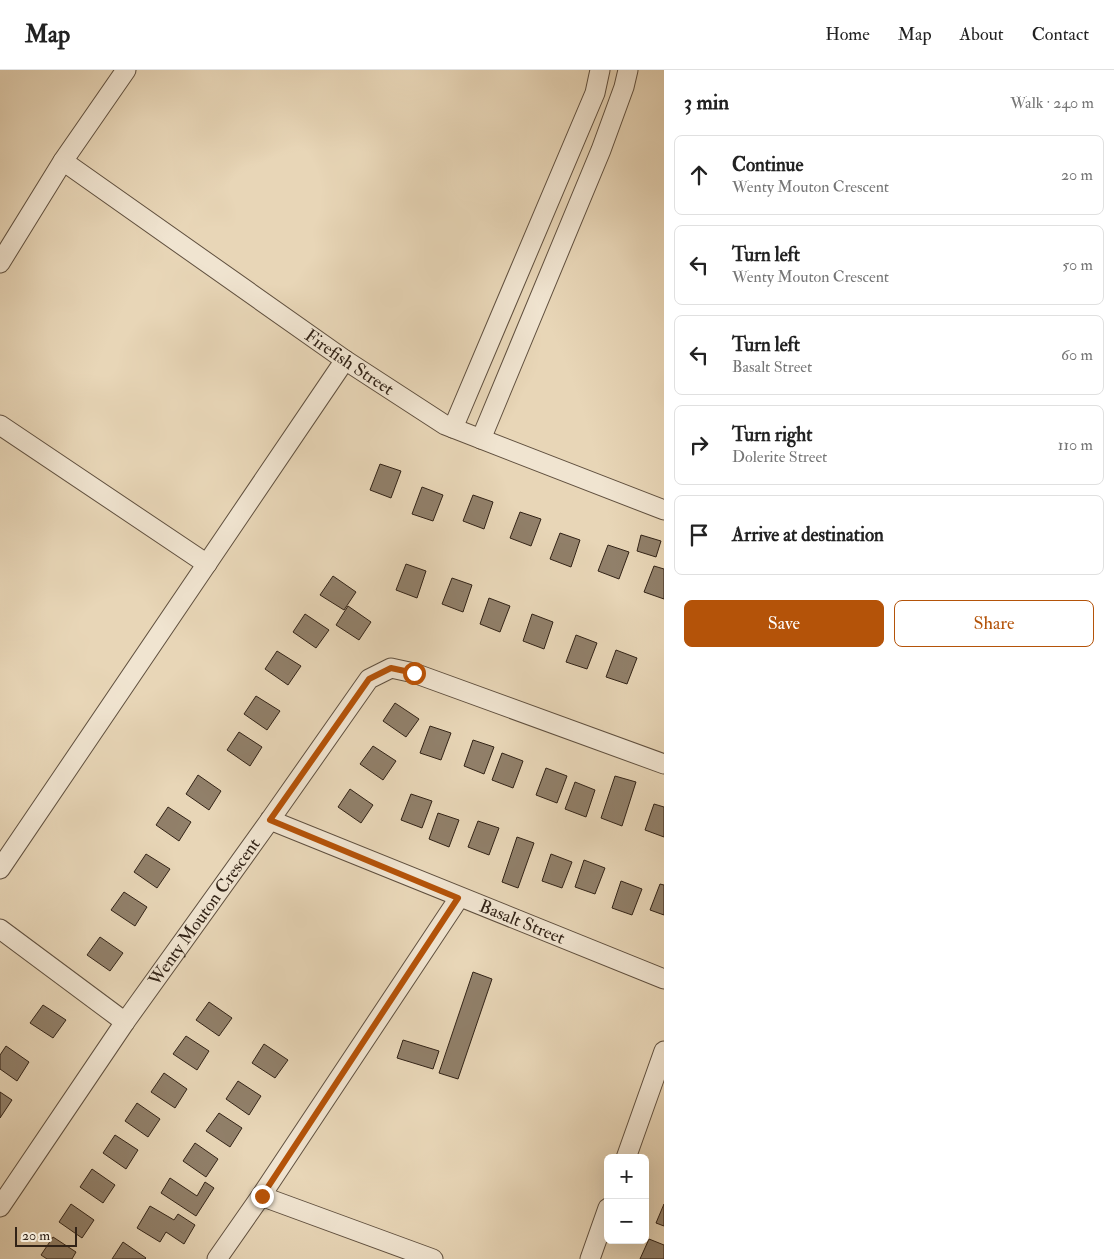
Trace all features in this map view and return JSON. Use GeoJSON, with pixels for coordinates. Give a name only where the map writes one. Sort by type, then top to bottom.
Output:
{"type":"FeatureCollection","features":[{"type":"Feature","properties":{"kind":"street"},"geometry":{"type":"LineString","coordinates":[[0,263],[63,161],[126,70]]}},
{"type":"Feature","properties":{"kind":"street"},"geometry":{"type":"LineString","coordinates":[[454,428],[595,93],[600,70]]}},
{"type":"Feature","properties":{"kind":"street"},"geometry":{"type":"LineString","coordinates":[[482,439],[601,150],[624,87],[628,70]]}},
{"type":"Feature","properties":{"kind":"street","name":"Firefish Street"},"geometry":{"type":"LineString","coordinates":[[63,161],[345,360],[445,425],[664,510]]}},
{"type":"Feature","properties":{"kind":"street"},"geometry":{"type":"LineString","coordinates":[[0,870],[345,360]]}},
{"type":"Feature","properties":{"kind":"street"},"geometry":{"type":"LineString","coordinates":[[0,425],[207,564]]}},
{"type":"Feature","properties":{"kind":"street","name":"Wenty Mouton Crescent"},"geometry":{"type":"LineString","coordinates":[[0,1207],[125,1022],[369,679],[391,668],[414,673],[664,764]]}},
{"type":"Feature","properties":{"kind":"street","name":"Basalt Street"},"geometry":{"type":"LineString","coordinates":[[270,820],[458,898],[664,979]]}},
{"type":"Feature","properties":{"kind":"street"},"geometry":{"type":"LineString","coordinates":[[217,1259],[262,1196],[458,898]]}},
{"type":"Feature","properties":{"kind":"street"},"geometry":{"type":"LineString","coordinates":[[0,929],[125,1022]]}},
{"type":"Feature","properties":{"kind":"street"},"geometry":{"type":"LineString","coordinates":[[627,1154],[664,1051]]}},
{"type":"Feature","properties":{"kind":"street"},"geometry":{"type":"LineString","coordinates":[[262,1196],[433,1259]]}},
{"type":"Feature","properties":{"kind":"street"},"geometry":{"type":"LineString","coordinates":[[590,1259],[604,1219]]}},
{"type":"Feature","properties":{"kind":"building"},"geometry":{"type":"Polygon","coordinates":[[[380,464],[401,471],[391,498],[370,490],[380,464]]]}},
{"type":"Feature","properties":{"kind":"building"},"geometry":{"type":"Polygon","coordinates":[[[422,487],[443,495],[433,521],[412,514],[422,487]]]}},
{"type":"Feature","properties":{"kind":"building"},"geometry":{"type":"Polygon","coordinates":[[[473,495],[493,502],[484,529],[463,521],[473,495]]]}},
{"type":"Feature","properties":{"kind":"building"},"geometry":{"type":"Polygon","coordinates":[[[520,512],[541,519],[531,546],[510,538],[520,512]]]}},
{"type":"Feature","properties":{"kind":"building"},"geometry":{"type":"Polygon","coordinates":[[[560,533],[580,540],[571,567],[550,559],[560,533]]]}},
{"type":"Feature","properties":{"kind":"building"},"geometry":{"type":"Polygon","coordinates":[[[641,535],[661,541],[656,557],[637,551],[641,535]]]}},
{"type":"Feature","properties":{"kind":"building"},"geometry":{"type":"Polygon","coordinates":[[[608,545],[629,552],[619,579],[598,571],[608,545]]]}},
{"type":"Feature","properties":{"kind":"building"},"geometry":{"type":"Polygon","coordinates":[[[406,564],[426,571],[417,598],[396,590],[406,564]]]}},
{"type":"Feature","properties":{"kind":"building"},"geometry":{"type":"Polygon","coordinates":[[[654,566],[664,569],[664,599],[644,592],[654,566]]]}},
{"type":"Feature","properties":{"kind":"building"},"geometry":{"type":"Polygon","coordinates":[[[333,576],[356,592],[344,610],[320,595],[333,576]]]}},
{"type":"Feature","properties":{"kind":"building"},"geometry":{"type":"Polygon","coordinates":[[[452,578],[472,585],[463,612],[442,604],[452,578]]]}},
{"type":"Feature","properties":{"kind":"building"},"geometry":{"type":"Polygon","coordinates":[[[489,598],[510,606],[500,632],[480,624],[489,598]]]}},
{"type":"Feature","properties":{"kind":"building"},"geometry":{"type":"Polygon","coordinates":[[[348,606],[371,622],[359,640],[336,625],[348,606]]]}},
{"type":"Feature","properties":{"kind":"building"},"geometry":{"type":"Polygon","coordinates":[[[305,614],[329,630],[316,648],[293,632],[305,614]]]}},
{"type":"Feature","properties":{"kind":"building"},"geometry":{"type":"Polygon","coordinates":[[[532,614],[553,622],[544,649],[523,641],[532,614]]]}},
{"type":"Feature","properties":{"kind":"building"},"geometry":{"type":"Polygon","coordinates":[[[576,635],[597,643],[587,669],[566,662],[576,635]]]}},
{"type":"Feature","properties":{"kind":"building"},"geometry":{"type":"Polygon","coordinates":[[[616,650],[637,658],[627,684],[606,677],[616,650]]]}},
{"type":"Feature","properties":{"kind":"building"},"geometry":{"type":"Polygon","coordinates":[[[277,651],[301,666],[288,685],[265,669],[277,651]]]}},
{"type":"Feature","properties":{"kind":"building"},"geometry":{"type":"Polygon","coordinates":[[[256,696],[280,711],[267,730],[244,714],[256,696]]]}},
{"type":"Feature","properties":{"kind":"building"},"geometry":{"type":"Polygon","coordinates":[[[395,703],[419,719],[406,737],[383,721],[395,703]]]}},
{"type":"Feature","properties":{"kind":"building"},"geometry":{"type":"Polygon","coordinates":[[[430,726],[451,733],[441,760],[420,753],[430,726]]]}},
{"type":"Feature","properties":{"kind":"building"},"geometry":{"type":"Polygon","coordinates":[[[239,732],[262,747],[250,766],[227,750],[239,732]]]}},
{"type":"Feature","properties":{"kind":"building"},"geometry":{"type":"Polygon","coordinates":[[[473,740],[494,747],[484,774],[464,766],[473,740]]]}},
{"type":"Feature","properties":{"kind":"building"},"geometry":{"type":"Polygon","coordinates":[[[373,746],[396,761],[383,780],[360,764],[373,746]]]}},
{"type":"Feature","properties":{"kind":"building"},"geometry":{"type":"Polygon","coordinates":[[[502,753],[523,761],[513,788],[492,780],[502,753]]]}},
{"type":"Feature","properties":{"kind":"building"},"geometry":{"type":"Polygon","coordinates":[[[546,768],[567,776],[557,803],[536,795],[546,768]]]}},
{"type":"Feature","properties":{"kind":"building"},"geometry":{"type":"Polygon","coordinates":[[[198,775],[221,791],[209,810],[186,794],[198,775]]]}},
{"type":"Feature","properties":{"kind":"building"},"geometry":{"type":"Polygon","coordinates":[[[615,776],[636,782],[622,826],[601,818],[615,776]]]}},
{"type":"Feature","properties":{"kind":"building"},"geometry":{"type":"Polygon","coordinates":[[[575,782],[595,790],[586,817],[565,809],[575,782]]]}},
{"type":"Feature","properties":{"kind":"building"},"geometry":{"type":"Polygon","coordinates":[[[350,789],[373,805],[361,823],[338,807],[350,789]]]}},
{"type":"Feature","properties":{"kind":"building"},"geometry":{"type":"Polygon","coordinates":[[[411,794],[432,801],[422,828],[401,820],[411,794]]]}},
{"type":"Feature","properties":{"kind":"building"},"geometry":{"type":"Polygon","coordinates":[[[654,804],[664,807],[664,837],[645,830],[654,804]]]}},
{"type":"Feature","properties":{"kind":"building"},"geometry":{"type":"Polygon","coordinates":[[[168,807],[191,822],[179,841],[156,825],[168,807]]]}},
{"type":"Feature","properties":{"kind":"building"},"geometry":{"type":"Polygon","coordinates":[[[438,813],[459,820],[449,847],[429,839],[438,813]]]}},
{"type":"Feature","properties":{"kind":"building"},"geometry":{"type":"Polygon","coordinates":[[[478,821],[499,828],[489,855],[468,847],[478,821]]]}},
{"type":"Feature","properties":{"kind":"building"},"geometry":{"type":"Polygon","coordinates":[[[517,837],[534,843],[518,888],[502,882],[517,837]]]}},
{"type":"Feature","properties":{"kind":"building"},"geometry":{"type":"Polygon","coordinates":[[[146,854],[170,869],[157,888],[134,872],[146,854]]]}},
{"type":"Feature","properties":{"kind":"building"},"geometry":{"type":"Polygon","coordinates":[[[551,854],[572,862],[562,888],[542,881],[551,854]]]}},
{"type":"Feature","properties":{"kind":"building"},"geometry":{"type":"Polygon","coordinates":[[[584,860],[605,868],[595,894],[575,887],[584,860]]]}},
{"type":"Feature","properties":{"kind":"building"},"geometry":{"type":"Polygon","coordinates":[[[621,881],[642,889],[632,915],[612,908],[621,881]]]}},
{"type":"Feature","properties":{"kind":"building"},"geometry":{"type":"Polygon","coordinates":[[[660,884],[664,885],[664,915],[650,910],[660,884]]]}},
{"type":"Feature","properties":{"kind":"building"},"geometry":{"type":"Polygon","coordinates":[[[124,892],[147,907],[135,926],[111,910],[124,892]]]}},
{"type":"Feature","properties":{"kind":"building"},"geometry":{"type":"Polygon","coordinates":[[[100,937],[123,953],[110,971],[87,955],[100,937]]]}},
{"type":"Feature","properties":{"kind":"building"},"geometry":{"type":"Polygon","coordinates":[[[473,972],[492,979],[458,1079],[439,1073],[473,972]]]}},
{"type":"Feature","properties":{"kind":"building"},"geometry":{"type":"Polygon","coordinates":[[[209,1002],[232,1018],[219,1036],[196,1020],[209,1002]]]}},
{"type":"Feature","properties":{"kind":"building"},"geometry":{"type":"Polygon","coordinates":[[[43,1005],[66,1020],[53,1038],[30,1023],[43,1005]]]}},
{"type":"Feature","properties":{"kind":"building"},"geometry":{"type":"Polygon","coordinates":[[[186,1036],[209,1051],[197,1070],[173,1054],[186,1036]]]}},
{"type":"Feature","properties":{"kind":"building"},"geometry":{"type":"Polygon","coordinates":[[[403,1040],[439,1051],[433,1069],[397,1058],[403,1040]]]}},
{"type":"Feature","properties":{"kind":"building"},"geometry":{"type":"Polygon","coordinates":[[[264,1044],[288,1060],[275,1078],[252,1063],[264,1044]]]}},
{"type":"Feature","properties":{"kind":"building"},"geometry":{"type":"Polygon","coordinates":[[[6,1046],[29,1062],[17,1081],[0,1069],[0,1055],[6,1046]]]}},
{"type":"Feature","properties":{"kind":"building"},"geometry":{"type":"Polygon","coordinates":[[[164,1073],[187,1089],[175,1108],[151,1092],[164,1073]]]}},
{"type":"Feature","properties":{"kind":"building"},"geometry":{"type":"Polygon","coordinates":[[[238,1081],[261,1096],[249,1115],[226,1099],[238,1081]]]}},
{"type":"Feature","properties":{"kind":"building"},"geometry":{"type":"Polygon","coordinates":[[[0,1092],[12,1100],[0,1118],[0,1092]]]}},
{"type":"Feature","properties":{"kind":"building"},"geometry":{"type":"Polygon","coordinates":[[[137,1103],[160,1119],[148,1137],[125,1121],[137,1103]]]}},
{"type":"Feature","properties":{"kind":"building"},"geometry":{"type":"Polygon","coordinates":[[[219,1113],[242,1128],[230,1147],[206,1131],[219,1113]]]}},
{"type":"Feature","properties":{"kind":"building"},"geometry":{"type":"Polygon","coordinates":[[[115,1135],[138,1150],[126,1169],[103,1153],[115,1135]]]}},
{"type":"Feature","properties":{"kind":"building"},"geometry":{"type":"Polygon","coordinates":[[[195,1143],[218,1159],[206,1177],[183,1161],[195,1143]]]}},
{"type":"Feature","properties":{"kind":"building"},"geometry":{"type":"Polygon","coordinates":[[[92,1169],[115,1185],[103,1203],[80,1187],[92,1169]]]}},
{"type":"Feature","properties":{"kind":"building"},"geometry":{"type":"Polygon","coordinates":[[[170,1178],[197,1196],[205,1182],[214,1188],[196,1216],[161,1193],[170,1178]]]}},
{"type":"Feature","properties":{"kind":"building"},"geometry":{"type":"Polygon","coordinates":[[[71,1204],[94,1220],[82,1238],[59,1222],[71,1204]]]}},
{"type":"Feature","properties":{"kind":"building"},"geometry":{"type":"Polygon","coordinates":[[[664,1204],[664,1226],[656,1223],[664,1204]]]}},
{"type":"Feature","properties":{"kind":"building"},"geometry":{"type":"Polygon","coordinates":[[[150,1206],[174,1220],[178,1214],[195,1225],[184,1244],[166,1232],[160,1242],[137,1228],[150,1206]]]}},
{"type":"Feature","properties":{"kind":"building"},"geometry":{"type":"Polygon","coordinates":[[[53,1237],[76,1252],[72,1259],[47,1259],[41,1255],[53,1237]]]}},
{"type":"Feature","properties":{"kind":"building"},"geometry":{"type":"Polygon","coordinates":[[[649,1239],[664,1245],[664,1259],[640,1259],[647,1244],[649,1244],[649,1239]]]}},
{"type":"Feature","properties":{"kind":"building"},"geometry":{"type":"Polygon","coordinates":[[[123,1242],[146,1258],[112,1259],[123,1242]]]}},
{"type":"Feature","properties":{"kind":"route"},"geometry":{"type":"LineString","coordinates":[[262,1196],[458,898],[270,820],[369,679],[391,668],[414,673]]}}]}
